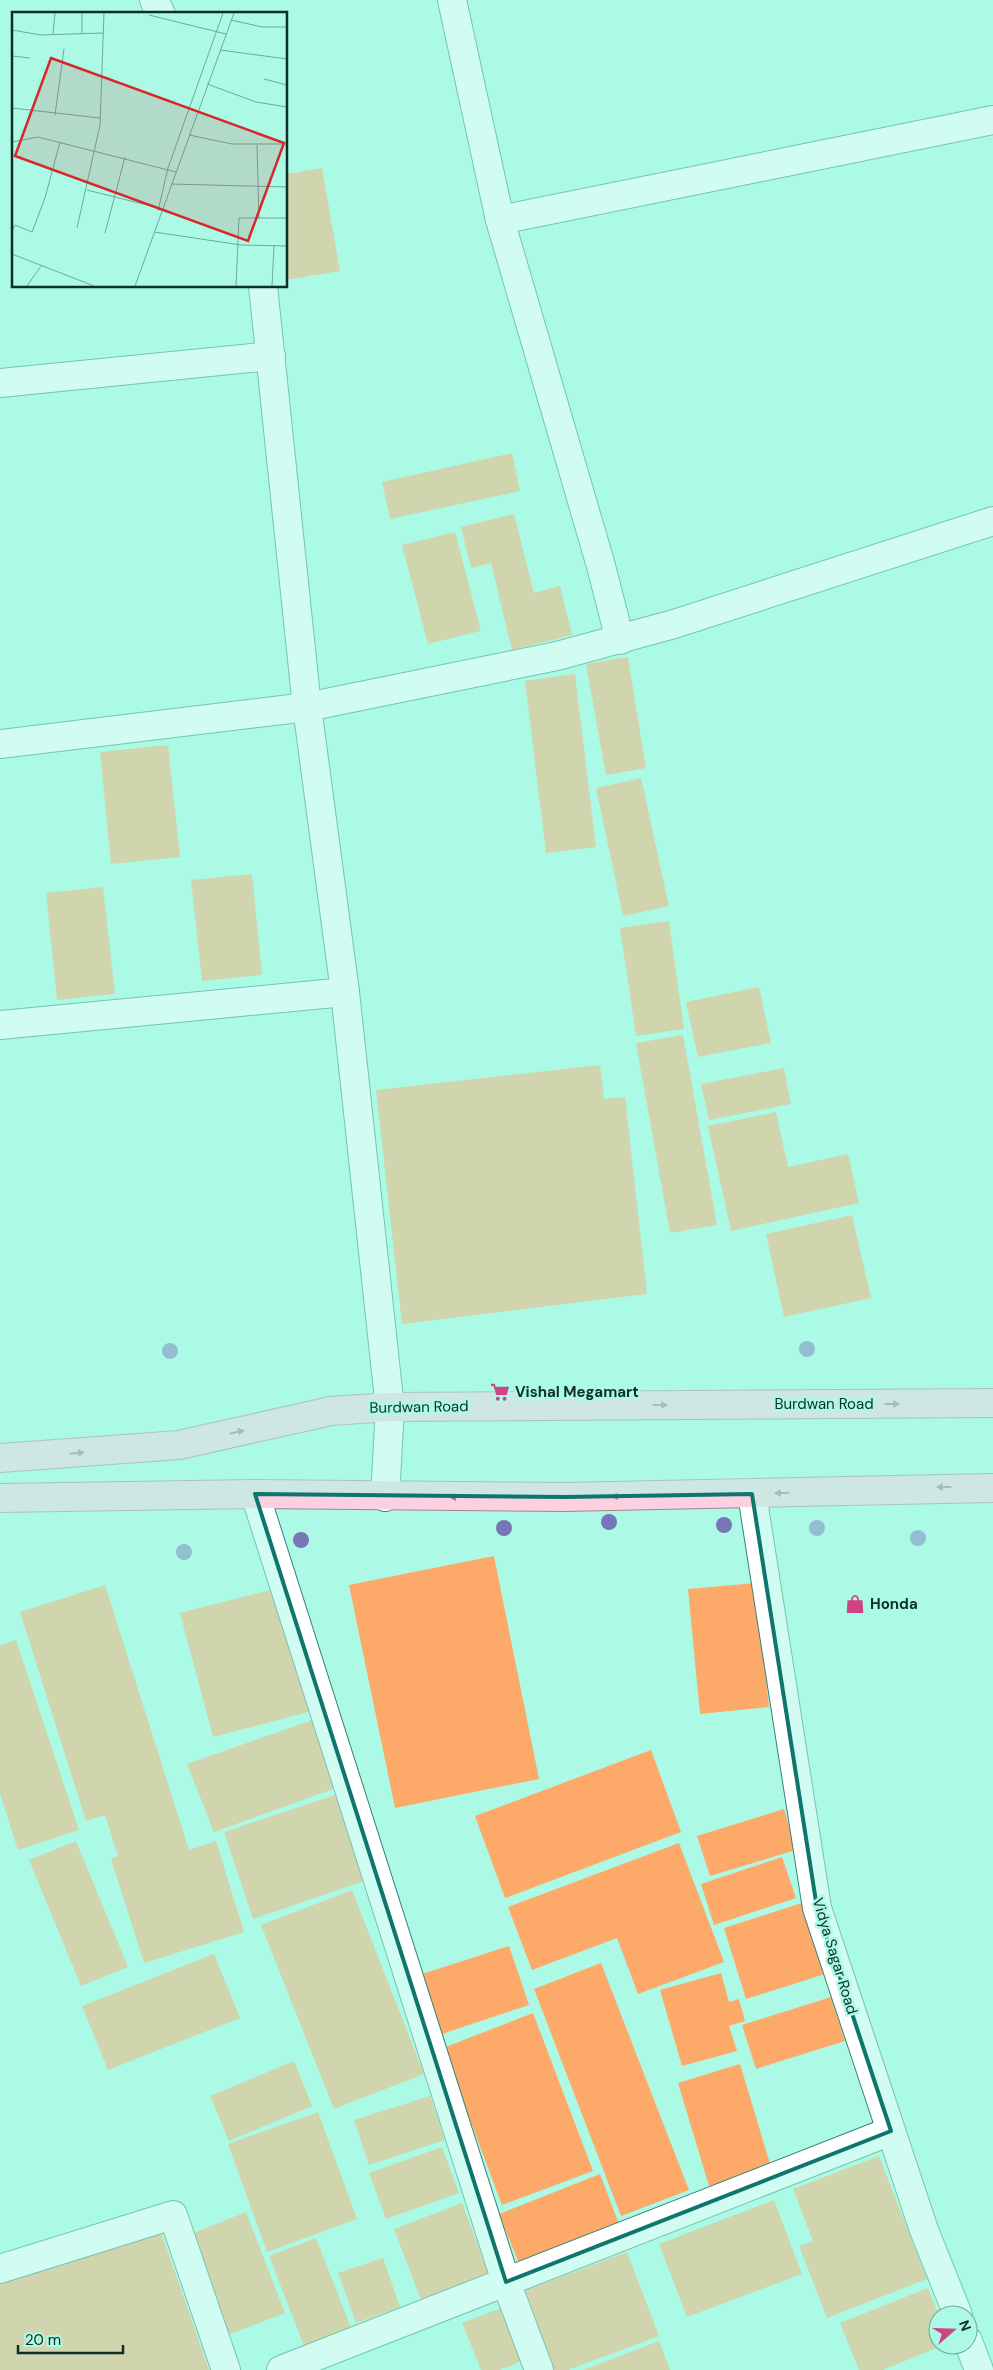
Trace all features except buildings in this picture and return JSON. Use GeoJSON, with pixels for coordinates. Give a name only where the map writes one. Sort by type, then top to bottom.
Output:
{"type":"FeatureCollection","features":[{"type":"Feature","properties":{"kind":"main road","name":"Burdwan Road"},"geometry":{"type":"LineString","coordinates":[[0,1455],[179,1445],[331,1411],[390,1407],[993,1403]]}},
{"type":"Feature","properties":{"kind":"main road"},"geometry":{"type":"LineString","coordinates":[[0,1498],[254,1494],[565,1497],[752,1494],[939,1487],[993,1488]]}},
{"type":"Feature","properties":{"kind":"street"},"geometry":{"type":"LineString","coordinates":[[154,0],[160,12]]}},
{"type":"Feature","properties":{"kind":"street"},"geometry":{"type":"LineString","coordinates":[[452,0],[500,220],[601,566],[620,640]]}},
{"type":"Feature","properties":{"kind":"street"},"geometry":{"type":"LineString","coordinates":[[500,220],[993,120]]}},
{"type":"Feature","properties":{"kind":"street"},"geometry":{"type":"LineString","coordinates":[[263,288],[307,707],[345,992],[390,1407],[385,1496]]}},
{"type":"Feature","properties":{"kind":"street"},"geometry":{"type":"LineString","coordinates":[[0,382],[271,356]]}},
{"type":"Feature","properties":{"kind":"street"},"geometry":{"type":"LineString","coordinates":[[0,744],[307,707],[557,656],[620,640],[993,521]]}},
{"type":"Feature","properties":{"kind":"street"},"geometry":{"type":"LineString","coordinates":[[0,1025],[345,992]]}},
{"type":"Feature","properties":{"kind":"street"},"geometry":{"type":"LineString","coordinates":[[254,1494],[506,2282],[539,2370]]}},
{"type":"Feature","properties":{"kind":"street","name":"Vidya Sagar Road"},"geometry":{"type":"LineString","coordinates":[[752,1494],[817,1908],[924,2230],[954,2305]]}},
{"type":"Feature","properties":{"kind":"street"},"geometry":{"type":"LineString","coordinates":[[281,2370],[892,2131]]}},
{"type":"Feature","properties":{"kind":"street"},"geometry":{"type":"LineString","coordinates":[[0,2269],[173,2215],[226,2370]]}},
{"type":"Feature","properties":{"kind":"street"},"geometry":{"type":"LineString","coordinates":[[974,2355],[980,2370]]}},
{"type":"Feature","properties":{"kind":"highlighted area"},"geometry":{"type":"Polygon","coordinates":[[[255,1494],[565,1497],[752,1494],[817,1908],[891,2131],[506,2282],[255,1494]]]}},
{"type":"Feature","properties":{"kind":"place","name":"Vishal Megamart"},"geometry":{"type":"Point","coordinates":[500,1392]}},
{"type":"Feature","properties":{"kind":"place","name":"Honda"},"geometry":{"type":"Point","coordinates":[855,1604]}}]}
